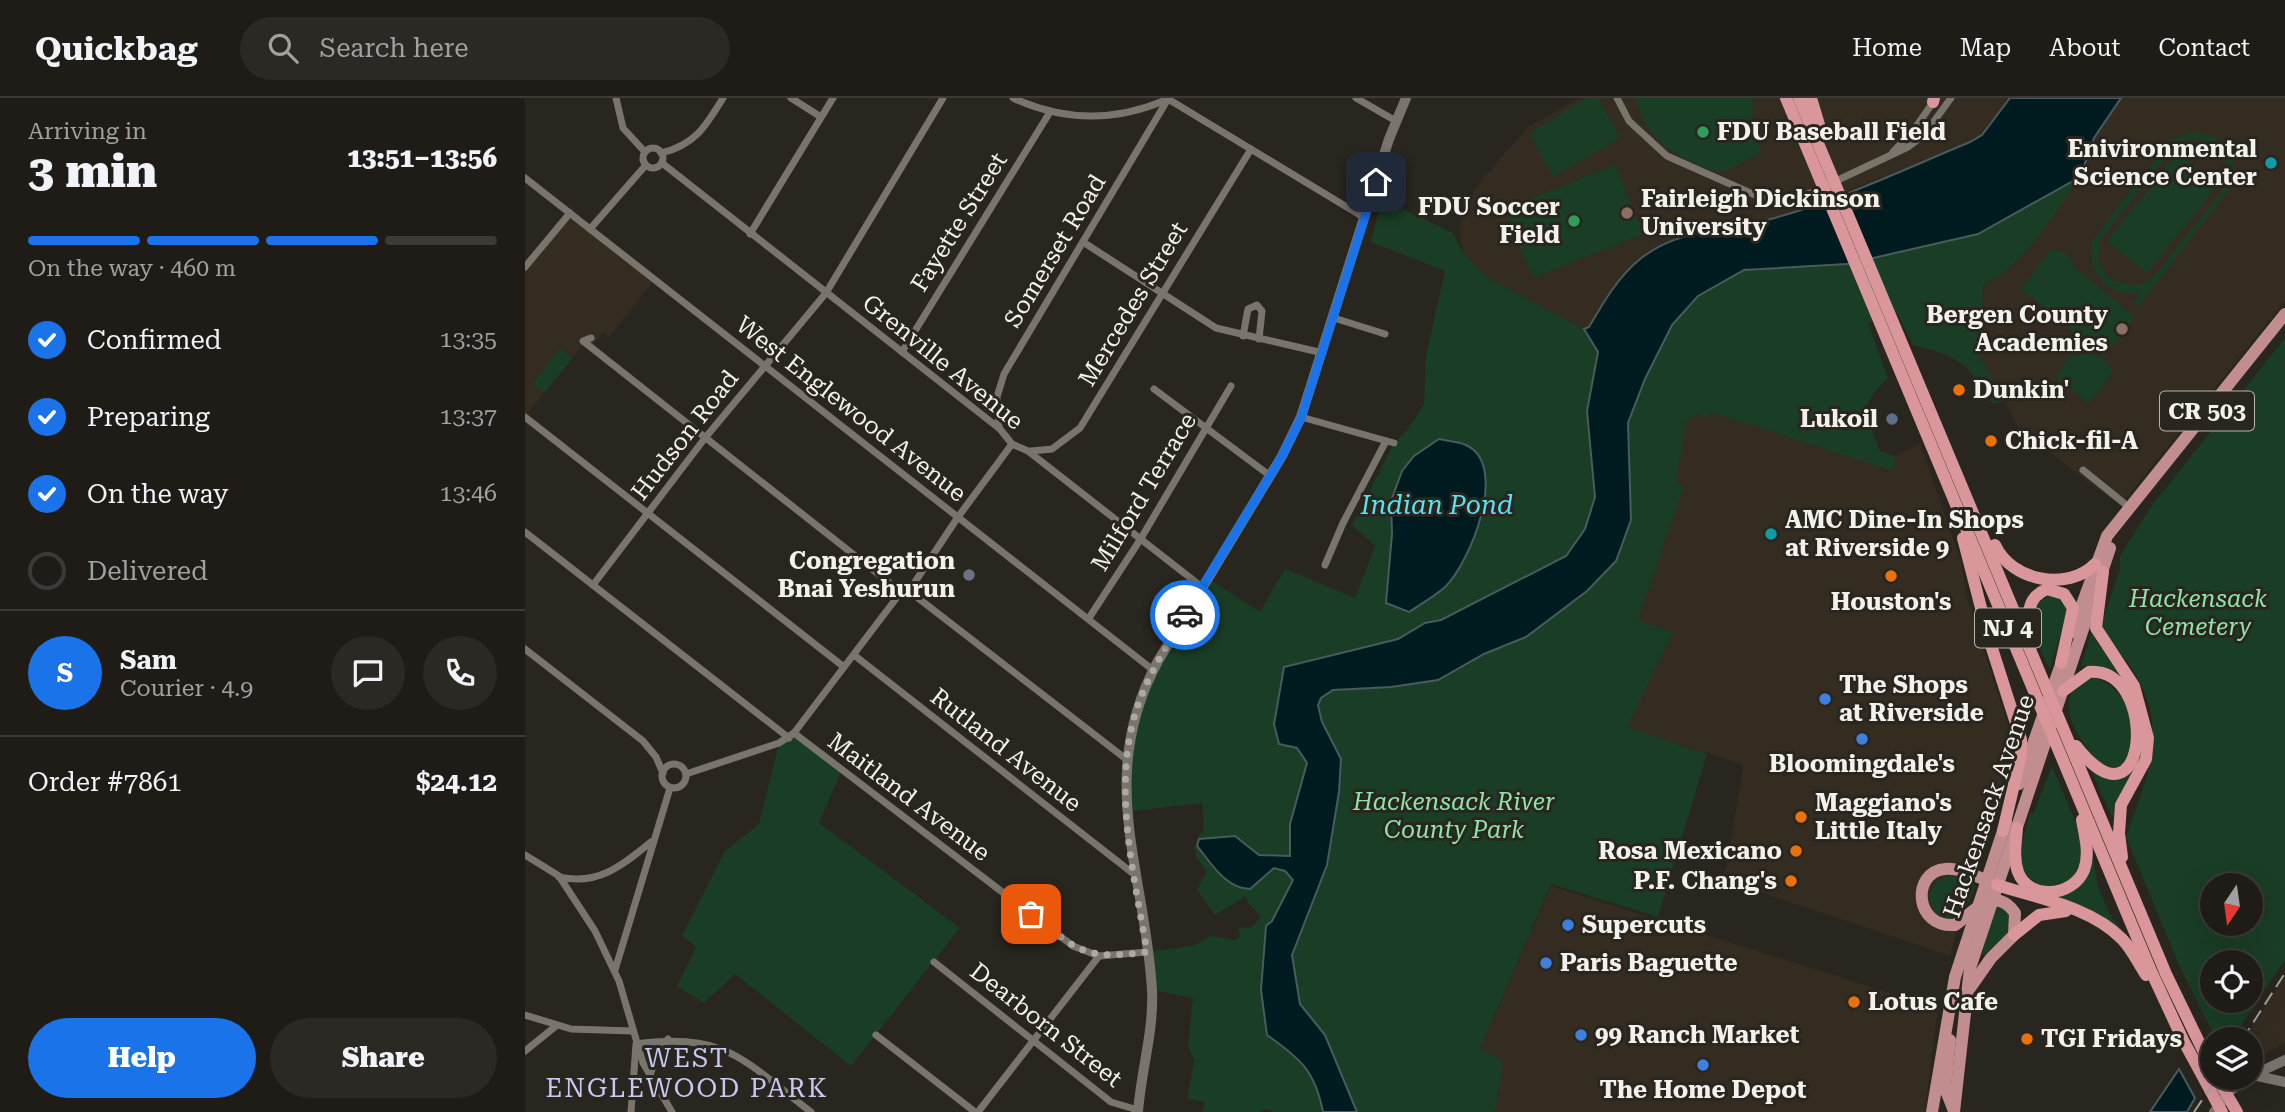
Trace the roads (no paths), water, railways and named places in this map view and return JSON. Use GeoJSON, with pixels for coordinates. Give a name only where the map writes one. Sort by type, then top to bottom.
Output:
{"type":"FeatureCollection","features":[{"type":"Feature","properties":{"kind":"highway","name":"NJ 4"},"geometry":{"type":"LineString","coordinates":[[1786,98],[1826,175],[1899,334],[2200,1053]]}},
{"type":"Feature","properties":{"kind":"highway","name":"NJ 4"},"geometry":{"type":"LineString","coordinates":[[1800,98],[1885,332],[1948,488],[2172,1017],[2200,1059]]}},
{"type":"Feature","properties":{"kind":"highway"},"geometry":{"type":"LineString","coordinates":[[1811,98],[1826,175]]}},
{"type":"Feature","properties":{"kind":"highway"},"geometry":{"type":"LineString","coordinates":[[1948,488],[1947,497],[1967,550],[1981,611],[2021,739],[2021,755],[2003,831]]}},
{"type":"Feature","properties":{"kind":"highway"},"geometry":{"type":"LineString","coordinates":[[1971,507],[2002,558],[2022,573],[2046,579],[2070,578],[2099,568],[2096,628],[2134,686],[2148,738],[2146,759],[2127,790],[2120,812],[2119,833],[2124,875]]}},
{"type":"Feature","properties":{"kind":"highway"},"geometry":{"type":"LineString","coordinates":[[2036,661],[2028,621],[2030,605],[2039,593],[2051,589],[2064,594],[2073,608],[2061,663]]}},
{"type":"Feature","properties":{"kind":"highway"},"geometry":{"type":"LineString","coordinates":[[2063,691],[2089,672],[2099,671],[2113,678],[2131,704],[2137,731],[2137,754],[2126,769],[2116,773],[2104,772],[2093,765],[2065,732]]}},
{"type":"Feature","properties":{"kind":"highway"},"geometry":{"type":"LineString","coordinates":[[2017,828],[2016,863],[2023,880],[2047,892],[2068,888],[2081,876],[2087,854],[2079,799]]}},
{"type":"Feature","properties":{"kind":"highway"},"geometry":{"type":"LineString","coordinates":[[1991,883],[2075,911],[2104,924],[2123,939],[2172,1017]]}},
{"type":"Feature","properties":{"kind":"highway"},"geometry":{"type":"LineString","coordinates":[[2014,935],[2043,913],[2075,911]]}},
{"type":"Feature","properties":{"kind":"highway","name":"NJ 4"},"geometry":{"type":"LineString","coordinates":[[2214,1090],[2222,1112]]}},
{"type":"Feature","properties":{"kind":"highway"},"geometry":{"type":"LineString","coordinates":[[2224,1090],[2237,1112]]}},
{"type":"Feature","properties":{"kind":"main road"},"geometry":{"type":"LineString","coordinates":[[1138,1111],[1152,1014],[1147,952],[1126,812],[1126,759],[1136,711],[1153,670],[1301,418],[1396,121],[1406,98]]}},
{"type":"Feature","properties":{"kind":"main road","name":"Hackensack Avenue"},"geometry":{"type":"LineString","coordinates":[[1954,1112],[1965,996],[1973,956],[1992,899],[1991,883],[2003,831],[2061,663],[2099,568],[2119,525],[2130,509],[2285,314]]}},
{"type":"Feature","properties":{"kind":"main road","name":"Hackensack Avenue"},"geometry":{"type":"LineString","coordinates":[[1932,1112],[1960,957],[1978,905],[2017,828],[2063,691],[2099,568]]}},
{"type":"Feature","properties":{"kind":"main road"},"geometry":{"type":"LineString","coordinates":[[1965,996],[1991,958],[2014,935],[2015,912],[2004,902],[1992,899],[1978,905],[1955,925],[1943,924],[1926,914],[1921,900],[1923,887],[1935,871],[1949,869],[1991,883]]}},
{"type":"Feature","properties":{"kind":"main road"},"geometry":{"type":"LineString","coordinates":[[1951,999],[1945,1088],[1954,1112]]}},
{"type":"Feature","properties":{"kind":"main road"},"geometry":{"type":"LineString","coordinates":[[2263,1071],[2283,1063]]}},
{"type":"Feature","properties":{"kind":"main road"},"geometry":{"type":"LineString","coordinates":[[2263,1078],[2285,1082]]}},
{"type":"Feature","properties":{"kind":"main road"},"geometry":{"type":"LineString","coordinates":[[2214,1112],[2231,1090]]}},
{"type":"Feature","properties":{"kind":"street"},"geometry":{"type":"LineString","coordinates":[[616,98],[623,128],[645,152]]}},
{"type":"Feature","properties":{"kind":"street"},"geometry":{"type":"LineString","coordinates":[[661,153],[662,163],[655,169],[645,166],[642,160],[645,152],[652,148],[661,153],[681,147],[698,136],[723,98]]}},
{"type":"Feature","properties":{"kind":"street"},"geometry":{"type":"LineString","coordinates":[[791,98],[821,117]]}},
{"type":"Feature","properties":{"kind":"street"},"geometry":{"type":"LineString","coordinates":[[750,234],[833,98]]}},
{"type":"Feature","properties":{"kind":"street","name":"Hudson Road"},"geometry":{"type":"LineString","coordinates":[[593,585],[705,438],[826,293],[943,98]]}},
{"type":"Feature","properties":{"kind":"street"},"geometry":{"type":"LineString","coordinates":[[1013,98],[1050,112],[1103,117],[1137,110],[1168,98],[1365,218]]}},
{"type":"Feature","properties":{"kind":"street","name":"Somerset Road"},"geometry":{"type":"LineString","coordinates":[[1000,429],[996,410],[1005,374],[1168,98]]}},
{"type":"Feature","properties":{"kind":"street"},"geometry":{"type":"LineString","coordinates":[[1356,98],[1396,121]]}},
{"type":"Feature","properties":{"kind":"street"},"geometry":{"type":"LineString","coordinates":[[1617,98],[1633,126],[1667,156],[1764,199],[1788,202],[1885,159],[1924,135],[1951,98]]}},
{"type":"Feature","properties":{"kind":"street"},"geometry":{"type":"LineString","coordinates":[[1885,159],[1913,131],[1934,99]]}},
{"type":"Feature","properties":{"kind":"street","name":"Fayette Street"},"geometry":{"type":"LineString","coordinates":[[902,352],[1050,112]]}},
{"type":"Feature","properties":{"kind":"street","name":"Mercedes Street"},"geometry":{"type":"LineString","coordinates":[[1028,451],[1052,449],[1080,428],[1251,149]]}},
{"type":"Feature","properties":{"kind":"street","name":"Grenville Avenue"},"geometry":{"type":"LineString","coordinates":[[662,163],[1000,429],[1012,444],[1028,451],[1202,587]]}},
{"type":"Feature","properties":{"kind":"street"},"geometry":{"type":"LineString","coordinates":[[590,229],[645,166]]}},
{"type":"Feature","properties":{"kind":"street","name":"West Englewood Avenue"},"geometry":{"type":"LineString","coordinates":[[525,178],[1153,670]]}},
{"type":"Feature","properties":{"kind":"street"},"geometry":{"type":"LineString","coordinates":[[525,267],[570,213]]}},
{"type":"Feature","properties":{"kind":"street"},"geometry":{"type":"LineString","coordinates":[[1083,242],[1204,322],[1243,336],[1323,353]]}},
{"type":"Feature","properties":{"kind":"street"},"geometry":{"type":"LineString","coordinates":[[1243,336],[1248,309],[1257,305],[1262,312],[1259,339]]}},
{"type":"Feature","properties":{"kind":"street"},"geometry":{"type":"LineString","coordinates":[[1334,318],[1385,334]]}},
{"type":"Feature","properties":{"kind":"street"},"geometry":{"type":"LineString","coordinates":[[591,338],[583,341],[705,438],[1126,759]]}},
{"type":"Feature","properties":{"kind":"street","name":"Milford Terrace"},"geometry":{"type":"LineString","coordinates":[[1089,618],[1140,540],[1231,386]]}},
{"type":"Feature","properties":{"kind":"street"},"geometry":{"type":"LineString","coordinates":[[1154,389],[1269,475]]}},
{"type":"Feature","properties":{"kind":"street"},"geometry":{"type":"LineString","coordinates":[[525,416],[844,667]]}},
{"type":"Feature","properties":{"kind":"street"},"geometry":{"type":"LineString","coordinates":[[1301,418],[1390,442],[1343,523],[1325,565]]}},
{"type":"Feature","properties":{"kind":"street"},"geometry":{"type":"LineString","coordinates":[[686,774],[792,736],[905,591],[1012,444]]}},
{"type":"Feature","properties":{"kind":"street"},"geometry":{"type":"LineString","coordinates":[[2083,470],[2130,509]]}},
{"type":"Feature","properties":{"kind":"street","name":"Maitland Avenue"},"geometry":{"type":"LineString","coordinates":[[525,532],[1073,946],[1100,956],[1147,952]]}},
{"type":"Feature","properties":{"kind":"street"},"geometry":{"type":"LineString","coordinates":[[525,649],[643,741],[656,757],[663,773],[662,780],[670,788]]}},
{"type":"Feature","properties":{"kind":"street","name":"Rutland Avenue"},"geometry":{"type":"LineString","coordinates":[[854,655],[1135,875]]}},
{"type":"Feature","properties":{"kind":"street"},"geometry":{"type":"LineString","coordinates":[[663,773],[674,764],[681,767],[686,774]]}},
{"type":"Feature","properties":{"kind":"street"},"geometry":{"type":"LineString","coordinates":[[670,788],[682,786],[686,774]]}},
{"type":"Feature","properties":{"kind":"street"},"geometry":{"type":"LineString","coordinates":[[615,970],[670,788]]}},
{"type":"Feature","properties":{"kind":"street"},"geometry":{"type":"LineString","coordinates":[[525,855],[559,876],[582,880],[603,876],[653,841]]}},
{"type":"Feature","properties":{"kind":"street"},"geometry":{"type":"LineString","coordinates":[[559,876],[596,930],[615,970],[636,1044],[650,1076],[672,1112]]}},
{"type":"Feature","properties":{"kind":"street"},"geometry":{"type":"LineString","coordinates":[[876,1035],[977,1112],[1100,956]]}},
{"type":"Feature","properties":{"kind":"street","name":"Dearborn Street"},"geometry":{"type":"LineString","coordinates":[[934,962],[1111,1102],[1138,1111]]}},
{"type":"Feature","properties":{"kind":"street"},"geometry":{"type":"LineString","coordinates":[[525,1015],[556,1026],[632,1031]]}},
{"type":"Feature","properties":{"kind":"street"},"geometry":{"type":"LineString","coordinates":[[525,1051],[556,1026]]}},
{"type":"Feature","properties":{"kind":"street"},"geometry":{"type":"LineString","coordinates":[[636,1044],[668,1039],[701,1041],[729,1051],[811,1112]]}},
{"type":"Feature","properties":{"kind":"street"},"geometry":{"type":"LineString","coordinates":[[650,1076],[657,1056],[668,1039]]}},
{"type":"Feature","properties":{"kind":"street"},"geometry":{"type":"LineString","coordinates":[[631,1112],[636,1044]]}},
{"type":"Feature","properties":{"kind":"water"},"geometry":{"type":"Polygon","coordinates":[[[2010,98],[2121,98],[2094,138],[2080,177],[1978,234],[1847,264],[1744,270],[1698,296],[1672,325],[1645,379],[1628,423],[1631,520],[1616,561],[1587,591],[1526,637],[1484,654],[1438,680],[1391,687],[1333,690],[1321,698],[1318,705],[1322,722],[1341,759],[1339,792],[1327,865],[1292,955],[1300,1004],[1325,1035],[1357,1112],[1323,1112],[1316,1086],[1305,1067],[1267,1035],[1261,990],[1266,926],[1272,921],[1293,880],[1285,871],[1274,868],[1250,889],[1241,888],[1226,880],[1197,846],[1199,839],[1235,836],[1259,855],[1290,856],[1290,824],[1307,763],[1297,748],[1279,744],[1274,724],[1284,667],[1398,639],[1425,623],[1441,620],[1566,556],[1585,529],[1595,497],[1587,411],[1598,352],[1584,329],[1589,327],[1618,282],[1640,259],[1671,241],[1687,236],[1771,219],[1822,203],[1970,142],[1982,135],[2010,98]]]}},
{"type":"Feature","properties":{"kind":"water","name":"Indian Pond"},"geometry":{"type":"Polygon","coordinates":[[[1439,439],[1466,445],[1479,456],[1485,472],[1485,492],[1474,537],[1455,575],[1445,587],[1409,612],[1386,603],[1392,534],[1391,501],[1402,471],[1414,456],[1439,439]]]}},
{"type":"Feature","properties":{"kind":"water"},"geometry":{"type":"Polygon","coordinates":[[[2179,1069],[2195,1098],[2187,1112],[2150,1112],[2179,1069]]]}},
{"type":"Feature","properties":{"kind":"railway"},"geometry":{"type":"LineString","coordinates":[[2250,1027],[2285,973]]}},
{"type":"Feature","properties":{"kind":"railway"},"geometry":{"type":"LineString","coordinates":[[2194,1112],[2209,1090]]}},
{"type":"Feature","properties":{"kind":"place","name":"FDU Baseball Field"},"geometry":{"type":"Point","coordinates":[1703,132]}},
{"type":"Feature","properties":{"kind":"place","name":"Enivironmental Science Center"},"geometry":{"type":"Point","coordinates":[2271,163]}},
{"type":"Feature","properties":{"kind":"place","name":"Fairleigh Dickinson University"},"geometry":{"type":"Point","coordinates":[1627,213]}},
{"type":"Feature","properties":{"kind":"place","name":"FDU Soccer Field"},"geometry":{"type":"Point","coordinates":[1574,221]}},
{"type":"Feature","properties":{"kind":"place","name":"Bergen County Academies"},"geometry":{"type":"Point","coordinates":[2122,329]}},
{"type":"Feature","properties":{"kind":"place","name":"Dunkin'"},"geometry":{"type":"Point","coordinates":[1959,390]}},
{"type":"Feature","properties":{"kind":"place","name":"Lukoil"},"geometry":{"type":"Point","coordinates":[1892,419]}},
{"type":"Feature","properties":{"kind":"place","name":"Chick-fil-A"},"geometry":{"type":"Point","coordinates":[1991,441]}},
{"type":"Feature","properties":{"kind":"place","name":"AMC Dine-In Shops at Riverside 9"},"geometry":{"type":"Point","coordinates":[1771,534]}},
{"type":"Feature","properties":{"kind":"place","name":"Congregation Bnai Yeshurun"},"geometry":{"type":"Point","coordinates":[969,575]}},
{"type":"Feature","properties":{"kind":"place","name":"Houston's"},"geometry":{"type":"Point","coordinates":[1891,576]}},
{"type":"Feature","properties":{"kind":"place","name":"The Shops at Riverside"},"geometry":{"type":"Point","coordinates":[1825,699]}},
{"type":"Feature","properties":{"kind":"place","name":"Bloomingdale's"},"geometry":{"type":"Point","coordinates":[1862,739]}},
{"type":"Feature","properties":{"kind":"place","name":"Maggiano's Little Italy"},"geometry":{"type":"Point","coordinates":[1801,817]}},
{"type":"Feature","properties":{"kind":"place","name":"Rosa Mexicano"},"geometry":{"type":"Point","coordinates":[1796,851]}},
{"type":"Feature","properties":{"kind":"place","name":"P.F. Chang's"},"geometry":{"type":"Point","coordinates":[1791,881]}},
{"type":"Feature","properties":{"kind":"place","name":"Supercuts"},"geometry":{"type":"Point","coordinates":[1568,925]}},
{"type":"Feature","properties":{"kind":"place","name":"Paris Baguette"},"geometry":{"type":"Point","coordinates":[1546,963]}},
{"type":"Feature","properties":{"kind":"place","name":"Lotus Cafe"},"geometry":{"type":"Point","coordinates":[1854,1002]}},
{"type":"Feature","properties":{"kind":"place","name":"99 Ranch Market"},"geometry":{"type":"Point","coordinates":[1581,1035]}},
{"type":"Feature","properties":{"kind":"place","name":"TGI Fridays"},"geometry":{"type":"Point","coordinates":[2027,1039]}},
{"type":"Feature","properties":{"kind":"place","name":"The Home Depot"},"geometry":{"type":"Point","coordinates":[1703,1065]}},
{"type":"Feature","properties":{"kind":"district","name":"WEST ENGLEWOOD PARK"},"geometry":{"type":"Point","coordinates":[687,1073]}},
{"type":"Feature","properties":{"kind":"park label","name":"Hackensack Cemetery"},"geometry":{"type":"Point","coordinates":[2198,613]}},
{"type":"Feature","properties":{"kind":"park label","name":"Hackensack River County Park"},"geometry":{"type":"Point","coordinates":[1454,816]}}]}
